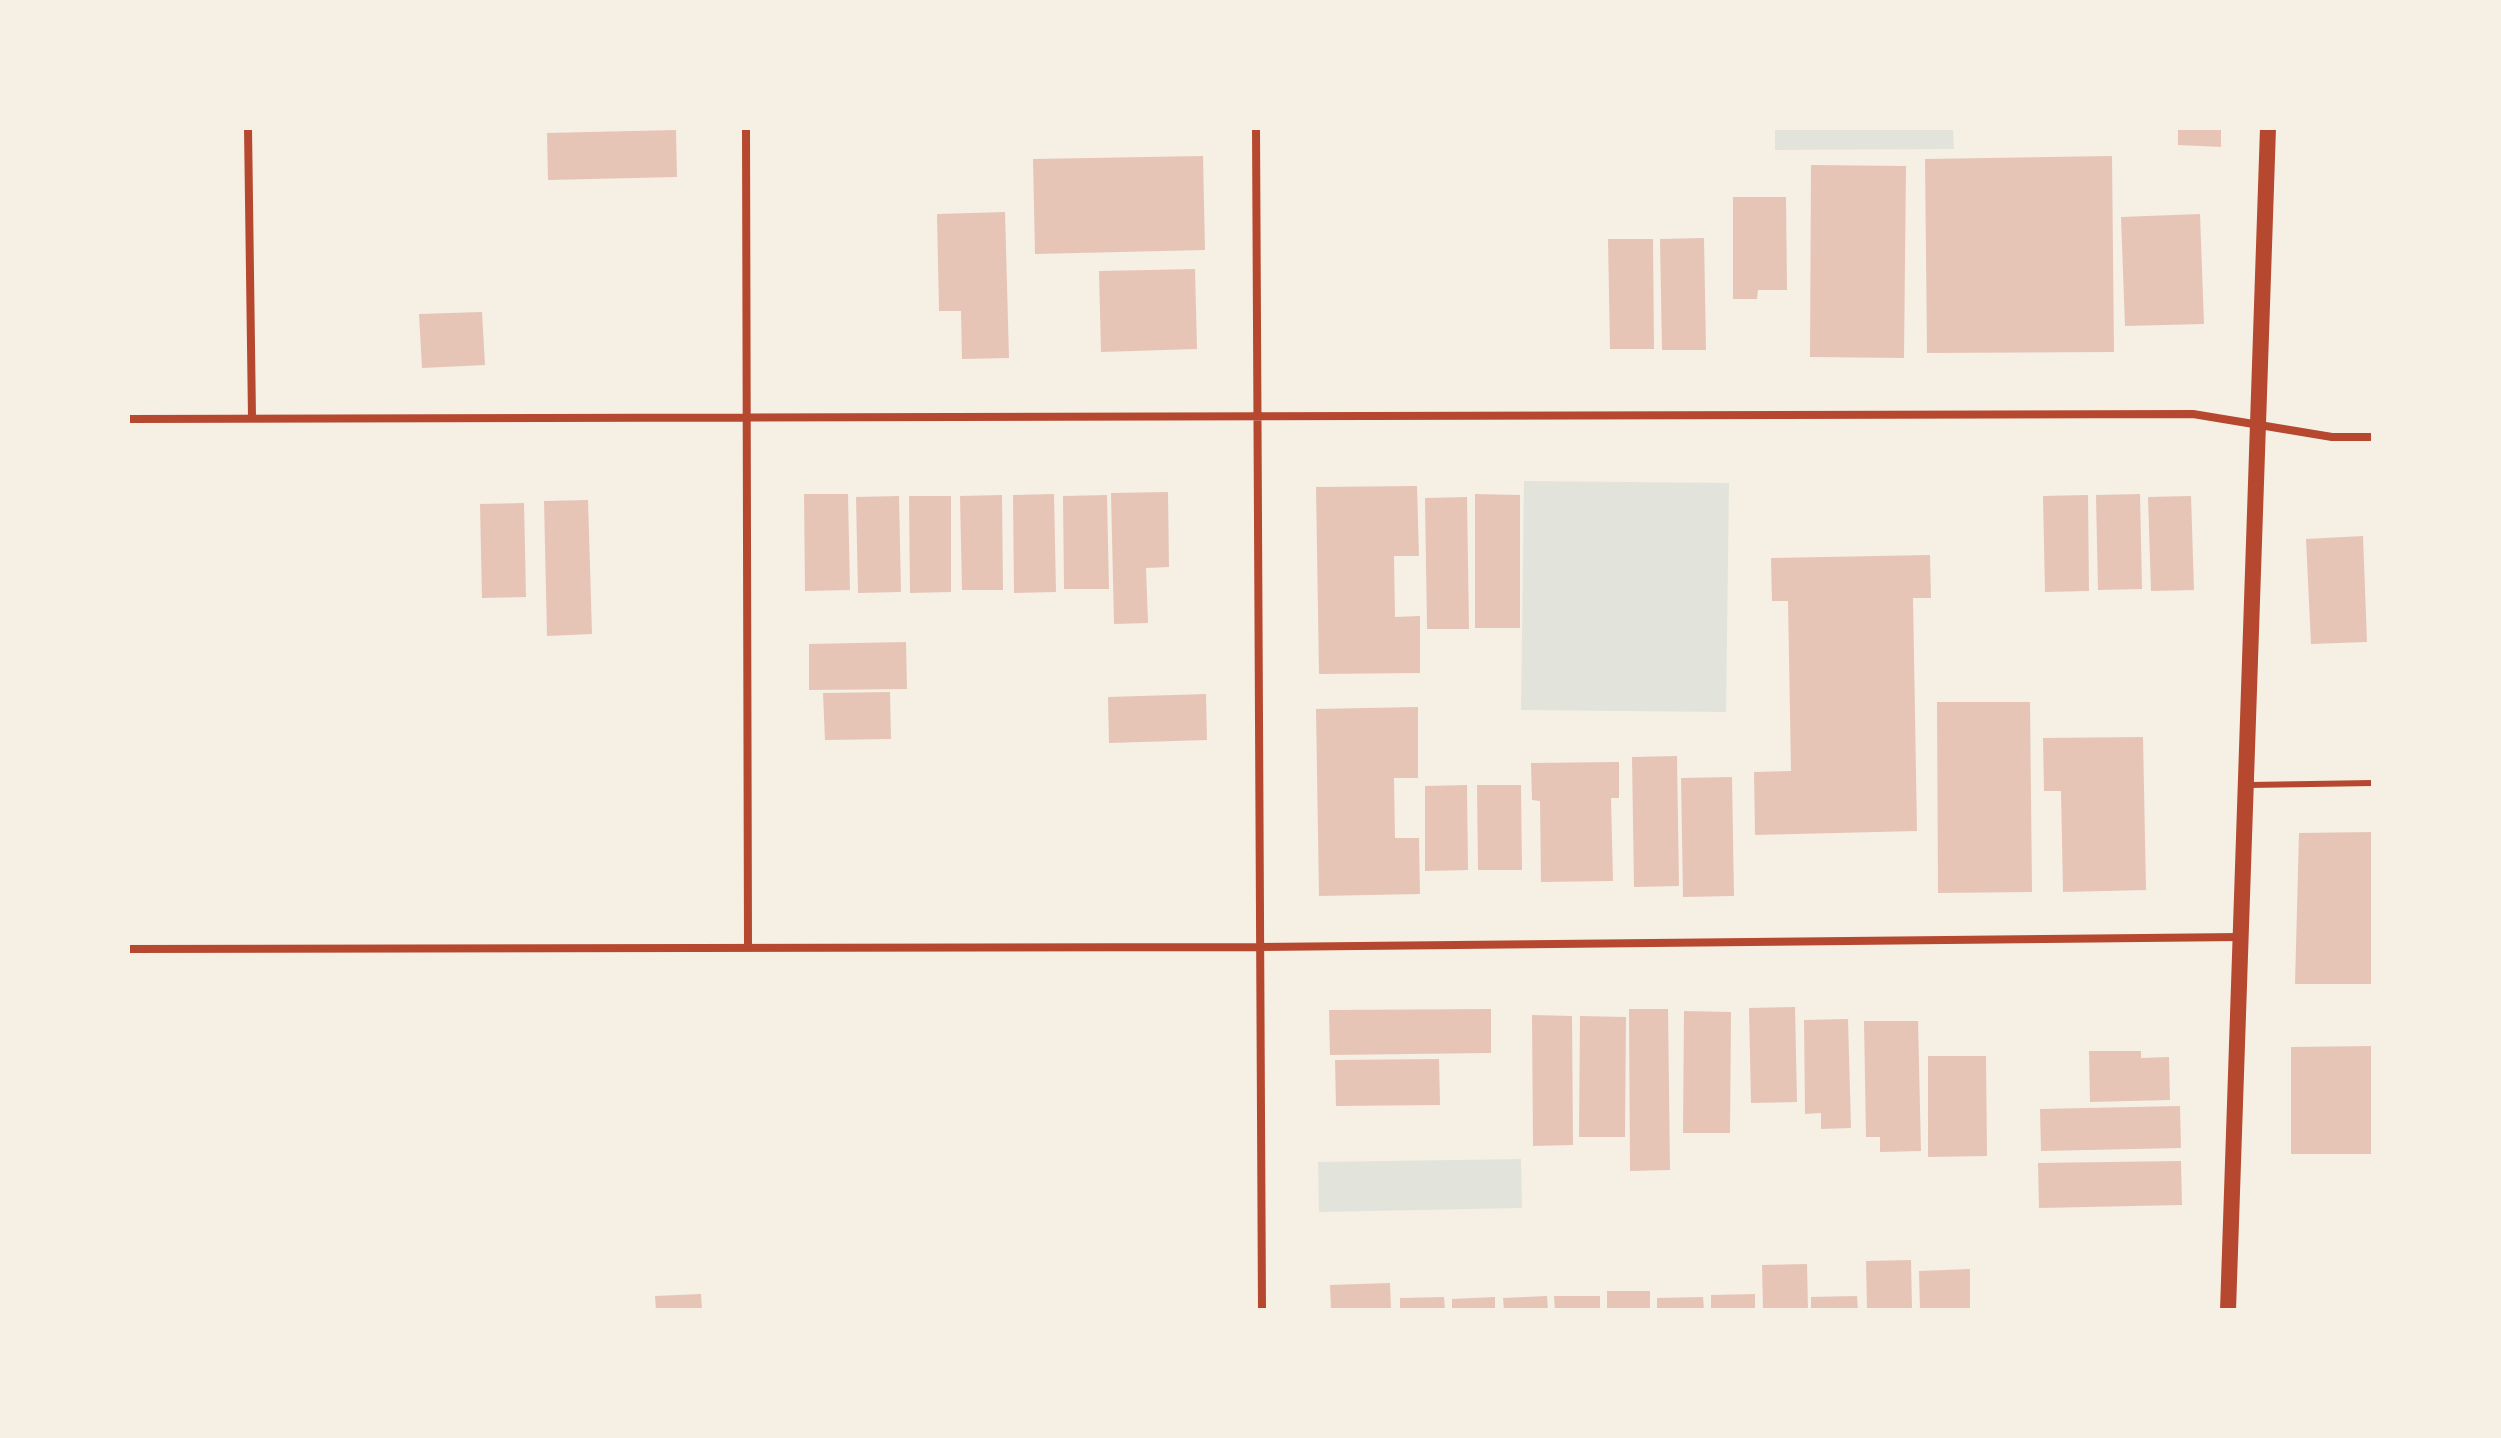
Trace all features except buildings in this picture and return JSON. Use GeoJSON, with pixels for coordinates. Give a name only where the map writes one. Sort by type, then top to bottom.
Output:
{"type":"FeatureCollection","features":[{"type":"Feature","properties":{"kind":"main road"},"geometry":{"type":"LineString","coordinates":[[2228,1310],[2268,128]]}},
{"type":"Feature","properties":{"kind":"street"},"geometry":{"type":"LineString","coordinates":[[248,128],[252,418]]}},
{"type":"Feature","properties":{"kind":"street"},"geometry":{"type":"LineString","coordinates":[[746,128],[748,948]]}},
{"type":"Feature","properties":{"kind":"street"},"geometry":{"type":"LineString","coordinates":[[1256,128],[1262,1310]]}},
{"type":"Feature","properties":{"kind":"street"},"geometry":{"type":"LineString","coordinates":[[128,419],[2193,414],[2332,437],[2373,437]]}},
{"type":"Feature","properties":{"kind":"street"},"geometry":{"type":"LineString","coordinates":[[128,949],[1260,947],[2240,937]]}},
{"type":"Feature","properties":{"kind":"lane"},"geometry":{"type":"LineString","coordinates":[[2245,785],[2373,783]]}},
{"type":"Feature","properties":{"kind":"shaded area"},"geometry":{"type":"Polygon","coordinates":[[[1775,128],[1953,128],[1954,149],[1775,150],[1775,128]]]}},
{"type":"Feature","properties":{"kind":"shaded area"},"geometry":{"type":"Polygon","coordinates":[[[1524,481],[1729,483],[1726,712],[1521,710],[1524,481]]]}},
{"type":"Feature","properties":{"kind":"shaded area"},"geometry":{"type":"Polygon","coordinates":[[[1521,1159],[1522,1208],[1319,1212],[1318,1162],[1521,1159]]]}}]}
